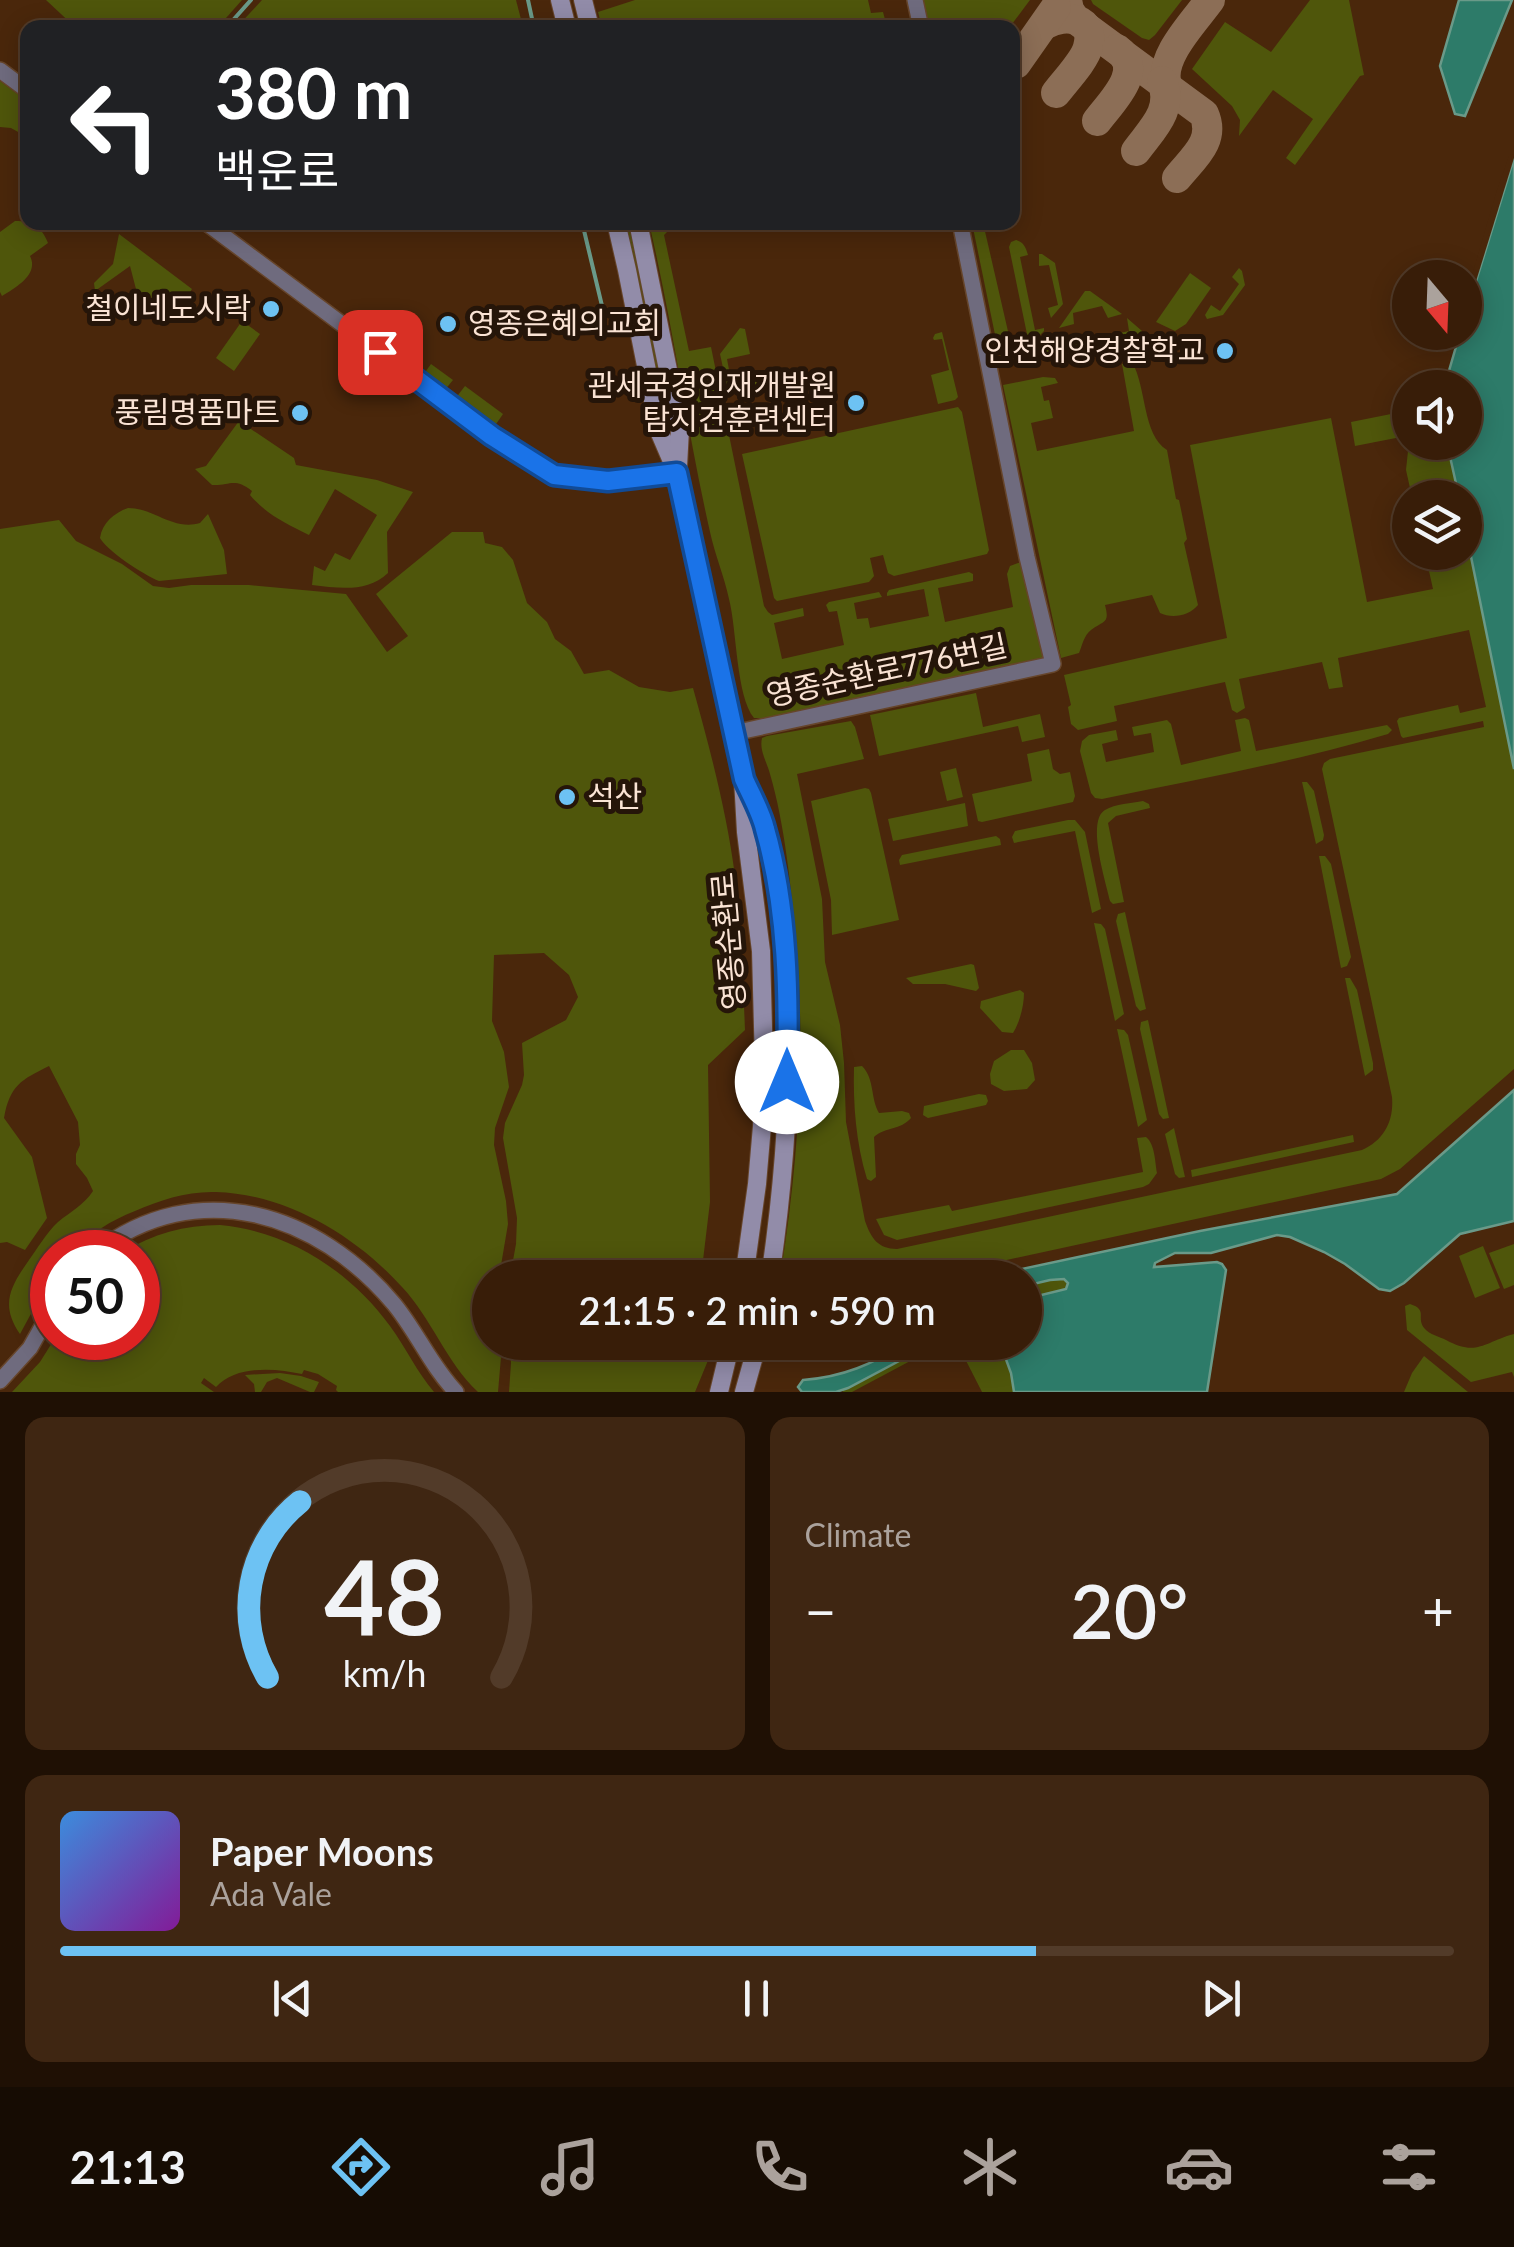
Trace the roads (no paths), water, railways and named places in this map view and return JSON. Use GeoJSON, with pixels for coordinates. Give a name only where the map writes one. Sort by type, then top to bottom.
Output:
{"type":"FeatureCollection","features":[{"type":"Feature","properties":{"kind":"main road","name":"영종순환로"},"geometry":{"type":"LineString","coordinates":[[618,230],[658,431],[677,473],[744,779],[746,832],[761,951],[764,1065],[757,1184],[746,1260]]}},
{"type":"Feature","properties":{"kind":"main road","name":"영종순환로"},"geometry":{"type":"LineString","coordinates":[[640,230],[680,429],[677,473]]}},
{"type":"Feature","properties":{"kind":"main road","name":"영종순환로"},"geometry":{"type":"LineString","coordinates":[[744,779],[764,824],[770,851],[782,923],[786,990],[786,1122],[772,1260]]}},
{"type":"Feature","properties":{"kind":"main road"},"geometry":{"type":"LineString","coordinates":[[719,1392],[727,1360]]}},
{"type":"Feature","properties":{"kind":"main road"},"geometry":{"type":"LineString","coordinates":[[744,1392],[753,1360]]}},
{"type":"Feature","properties":{"kind":"street"},"geometry":{"type":"LineString","coordinates":[[216,230],[546,472],[608,481],[677,473]]}},
{"type":"Feature","properties":{"kind":"street","name":"영종순환로776번길"},"geometry":{"type":"LineString","coordinates":[[734,733],[1052,664],[962,230]]}},
{"type":"Feature","properties":{"kind":"street"},"geometry":{"type":"LineString","coordinates":[[131,1230],[192,1210],[219,1209],[244,1211],[306,1233],[334,1250],[382,1291],[456,1392]]}},
{"type":"Feature","properties":{"kind":"street"},"geometry":{"type":"LineString","coordinates":[[0,1381],[30,1348]]}},
{"type":"Feature","properties":{"kind":"water"},"geometry":{"type":"Polygon","coordinates":[[[1459,0],[1512,0],[1465,116],[1455,114],[1440,66],[1459,0]]]}},
{"type":"Feature","properties":{"kind":"water"},"geometry":{"type":"Polygon","coordinates":[[[1514,158],[1514,769],[1474,570],[1482,570],[1482,480],[1455,480],[1451,460],[1482,460],[1482,370],[1449,370],[1455,350],[1482,350],[1482,262],[1514,158]]]}},
{"type":"Feature","properties":{"kind":"water"},"geometry":{"type":"Polygon","coordinates":[[[1514,1090],[1514,1221],[1460,1234],[1390,1291],[1379,1289],[1345,1264],[1290,1237],[1277,1235],[1211,1253],[1175,1253],[1154,1267],[1217,1262],[1226,1270],[1207,1392],[1014,1392],[1006,1360],[1042,1360],[1042,1295],[1066,1289],[1068,1283],[1064,1279],[1042,1282],[1042,1265],[1397,1194],[1514,1090]]]}},
{"type":"Feature","properties":{"kind":"water"},"geometry":{"type":"Polygon","coordinates":[[[875,1360],[901,1360],[836,1392],[802,1392],[798,1387],[803,1380],[875,1360]]]}},
{"type":"Feature","properties":{"kind":"waterway"},"geometry":{"type":"LineString","coordinates":[[233,20],[251,0]]}},
{"type":"Feature","properties":{"kind":"waterway"},"geometry":{"type":"LineString","coordinates":[[528,0],[532,20]]}},
{"type":"Feature","properties":{"kind":"waterway"},"geometry":{"type":"LineString","coordinates":[[584,230],[603,310]]}},
{"type":"Feature","properties":{"kind":"place","name":"철이네도시락"},"geometry":{"type":"Point","coordinates":[271,309]}},
{"type":"Feature","properties":{"kind":"place","name":"영종은혜의교회"},"geometry":{"type":"Point","coordinates":[448,324]}},
{"type":"Feature","properties":{"kind":"place","name":"인천해양경찰학교"},"geometry":{"type":"Point","coordinates":[1225,351]}},
{"type":"Feature","properties":{"kind":"place","name":"관세국경인재개발원 탐지견훈련센터"},"geometry":{"type":"Point","coordinates":[856,403]}},
{"type":"Feature","properties":{"kind":"place","name":"풍림명품마트"},"geometry":{"type":"Point","coordinates":[300,413]}},
{"type":"Feature","properties":{"kind":"place","name":"석산"},"geometry":{"type":"Point","coordinates":[567,797]}}]}
